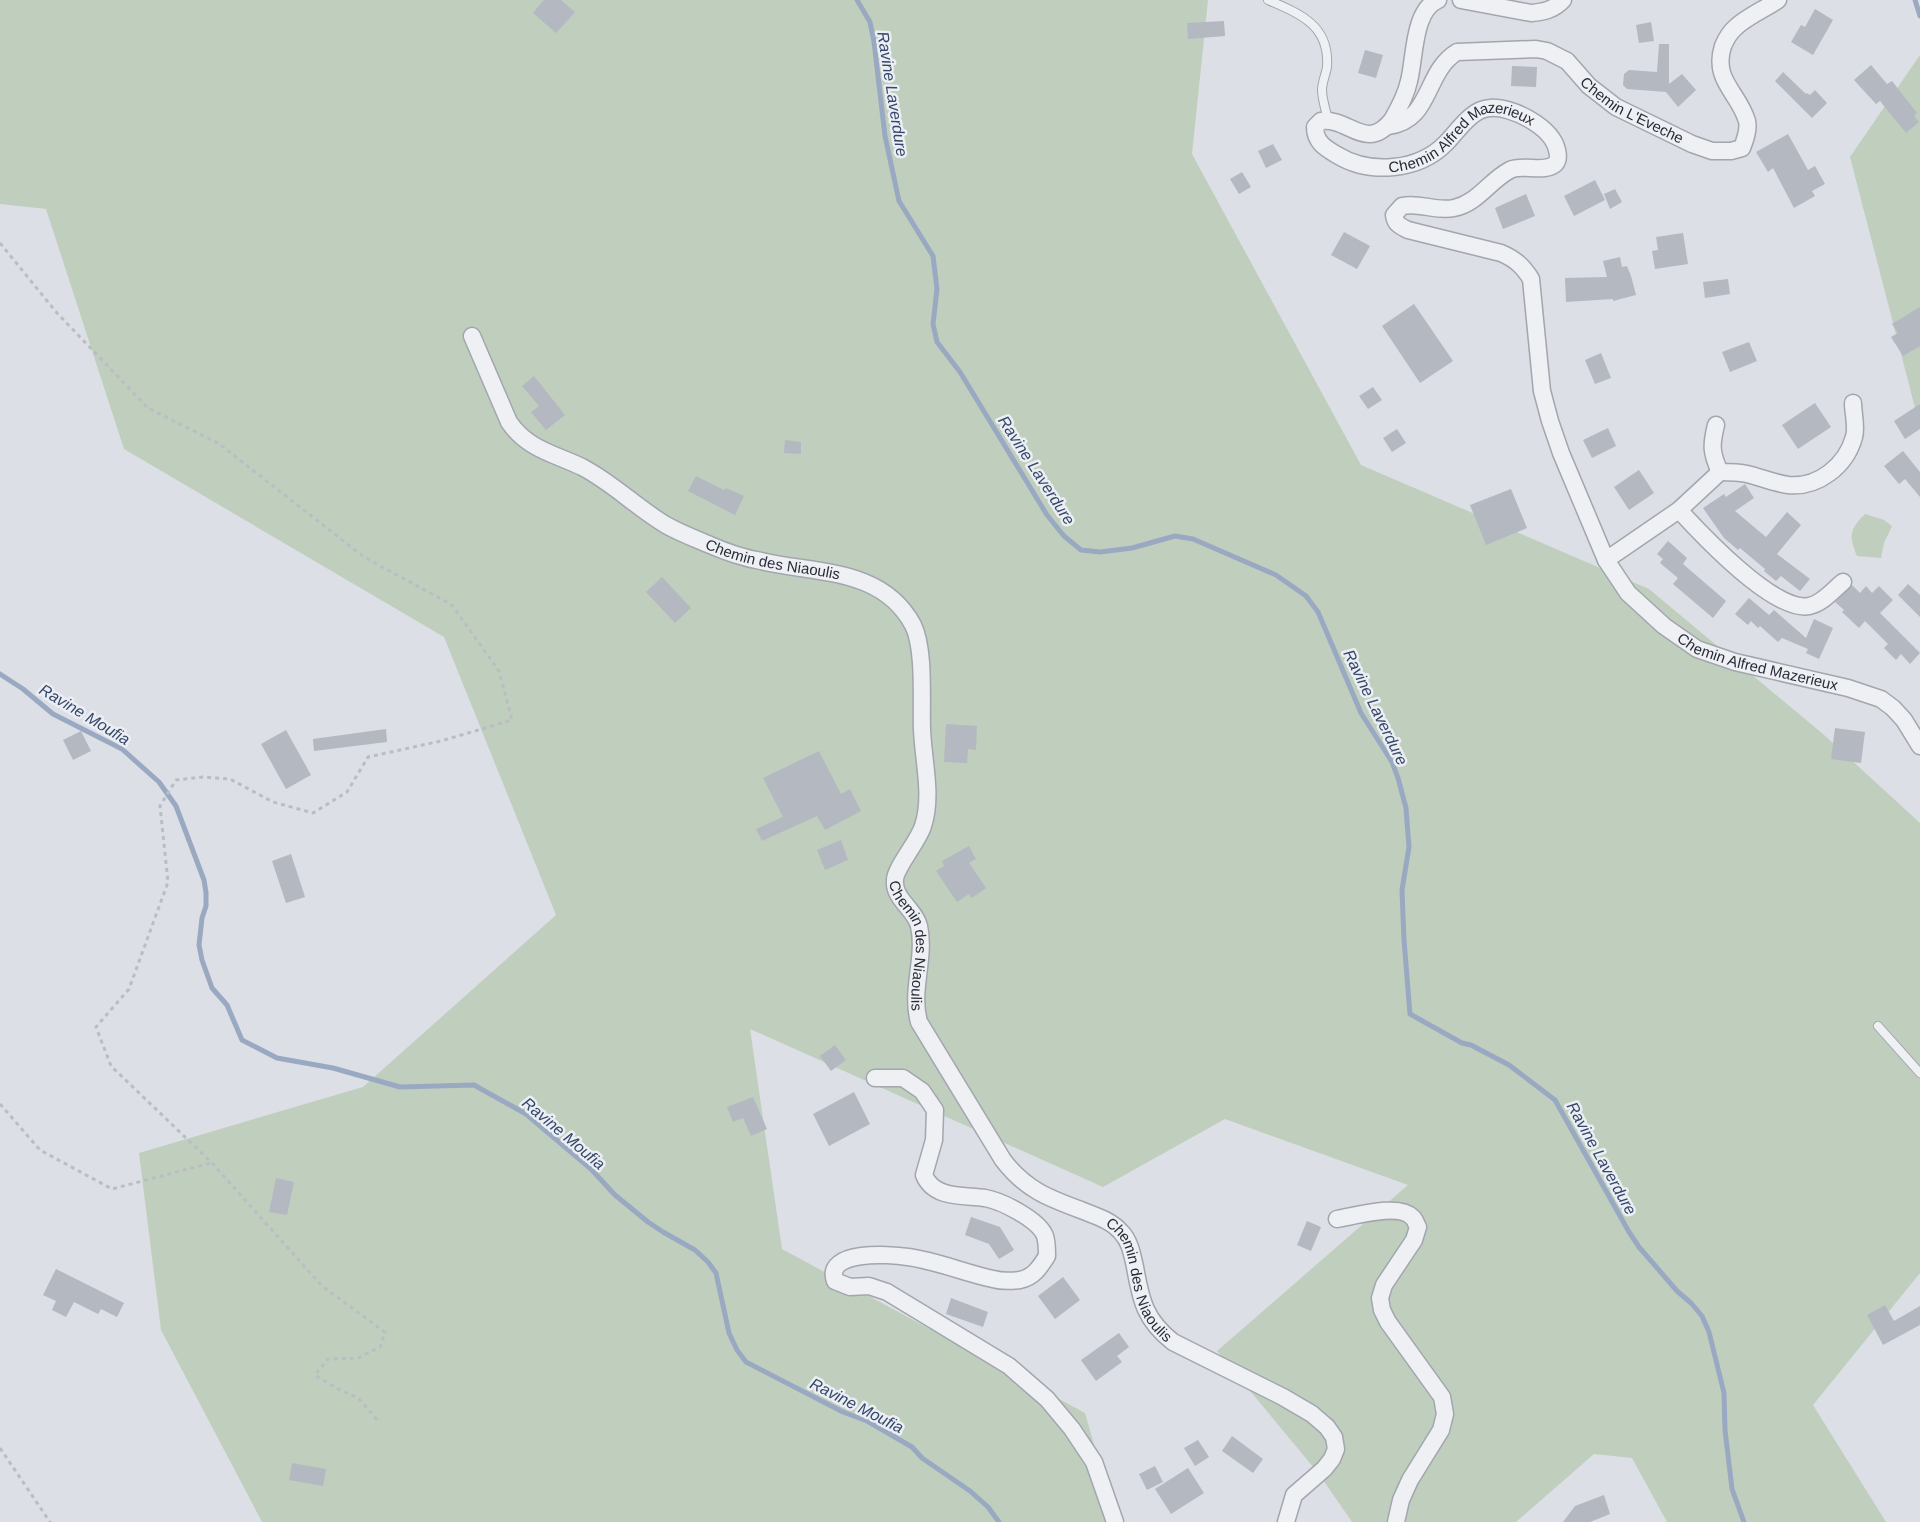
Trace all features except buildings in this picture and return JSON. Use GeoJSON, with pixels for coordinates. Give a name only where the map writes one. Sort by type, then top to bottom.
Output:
{"type":"FeatureCollection","features":[{"type":"Feature","properties":{"kind":"street"},"geometry":{"type":"LineString","coordinates":[[1328,120],[1336,121],[1353,131],[1363,134],[1376,133],[1388,126],[1409,82],[1422,15],[1429,5],[1438,0]]}},
{"type":"Feature","properties":{"kind":"street"},"geometry":{"type":"LineString","coordinates":[[1460,0],[1530,13],[1551,9],[1563,0]]}},
{"type":"Feature","properties":{"kind":"street","name":"Chemin L'Eveche"},"geometry":{"type":"LineString","coordinates":[[1388,126],[1408,121],[1415,113],[1449,56],[1457,52],[1536,49],[1557,55],[1567,61],[1589,86],[1616,107],[1692,144],[1712,151],[1737,150],[1742,148],[1747,123],[1725,81],[1720,63],[1721,54],[1725,42],[1737,26],[1778,0]]}},
{"type":"Feature","properties":{"kind":"street","name":"Chemin Alfred Mazerieux"},"geometry":{"type":"LineString","coordinates":[[1328,120],[1321,121],[1316,125],[1316,138],[1321,145],[1348,161],[1376,168],[1402,166],[1436,152],[1470,117],[1489,108],[1514,112],[1542,128],[1554,142],[1558,154],[1555,164],[1544,167],[1524,167],[1510,170],[1481,195],[1462,206],[1438,209],[1409,204],[1402,206],[1394,215],[1397,224],[1408,230],[1501,253],[1513,258],[1524,267],[1531,279],[1534,294],[1542,391],[1550,421],[1561,453],[1606,560],[1628,592],[1664,626],[1697,649],[1735,662],[1848,688],[1881,699],[1904,720],[1920,746]]}},
{"type":"Feature","properties":{"kind":"street","name":"Chemin des Niaoulis"},"geometry":{"type":"LineString","coordinates":[[472,336],[509,422],[525,441],[546,453],[583,468],[666,524],[712,546],[760,561],[850,576],[872,586],[896,600],[914,626],[921,659],[926,811],[917,840],[899,868],[894,882],[898,893],[913,912],[919,926],[920,946],[915,999],[919,1022],[1003,1160],[1013,1173],[1037,1192],[1101,1218],[1113,1224],[1122,1232],[1130,1245],[1140,1296],[1145,1311],[1153,1324],[1162,1333],[1173,1342],[1283,1397],[1312,1414],[1327,1427],[1334,1437],[1336,1449],[1332,1459],[1324,1469],[1294,1495],[1286,1522]]}},
{"type":"Feature","properties":{"kind":"street"},"geometry":{"type":"LineString","coordinates":[[1606,560],[1679,510],[1720,472],[1745,473],[1787,485],[1803,485],[1821,479],[1835,470],[1848,454],[1855,436],[1853,403]]}},
{"type":"Feature","properties":{"kind":"street"},"geometry":{"type":"LineString","coordinates":[[1716,425],[1712,442],[1714,458],[1720,472]]}},
{"type":"Feature","properties":{"kind":"street"},"geometry":{"type":"LineString","coordinates":[[1679,510],[1707,541],[1750,579],[1786,602],[1800,607],[1817,604],[1843,582]]}},
{"type":"Feature","properties":{"kind":"street"},"geometry":{"type":"LineString","coordinates":[[875,1078],[903,1078],[922,1092],[935,1110],[934,1140],[924,1175],[928,1183],[940,1192],[958,1197],[986,1198],[1009,1207],[1030,1219],[1036,1223],[1045,1236],[1047,1256],[1036,1272],[1020,1280],[996,1280],[908,1257],[861,1256],[839,1262],[832,1273],[835,1281],[850,1286],[869,1286],[887,1292],[1009,1366],[1048,1399],[1072,1429],[1094,1462],[1115,1522]]}},
{"type":"Feature","properties":{"kind":"street"},"geometry":{"type":"LineString","coordinates":[[1337,1219],[1393,1210],[1404,1211],[1413,1217],[1418,1227],[1414,1240],[1384,1285],[1380,1298],[1382,1310],[1388,1322],[1442,1397],[1445,1414],[1441,1430],[1410,1480],[1401,1500],[1396,1522]]}},
{"type":"Feature","properties":{"kind":"lane"},"geometry":{"type":"LineString","coordinates":[[1268,0],[1293,10],[1313,25],[1324,38],[1327,66],[1322,89],[1328,120]]}},
{"type":"Feature","properties":{"kind":"lane"},"geometry":{"type":"LineString","coordinates":[[1878,1026],[1920,1073]]}},
{"type":"Feature","properties":{"kind":"path"},"geometry":{"type":"LineString","coordinates":[[0,243],[57,313],[148,408],[218,443],[364,557],[452,605],[499,671],[512,720],[441,741],[368,758],[347,792],[313,813],[273,802],[230,779],[203,777],[176,780],[160,806],[168,882],[129,989],[96,1027],[111,1066],[212,1163],[322,1286],[385,1332],[380,1347],[358,1358],[328,1359],[315,1375],[336,1388],[358,1398],[379,1422]]}},
{"type":"Feature","properties":{"kind":"path"},"geometry":{"type":"LineString","coordinates":[[0,1104],[40,1150],[112,1189],[212,1163]]}},
{"type":"Feature","properties":{"kind":"path"},"geometry":{"type":"LineString","coordinates":[[0,1448],[50,1522]]}},
{"type":"Feature","properties":{"kind":"green space"},"geometry":{"type":"Polygon","coordinates":[[[0,0],[1208,0],[1192,154],[1361,465],[1649,589],[1823,734],[1920,823],[1920,1273],[1813,1405],[1886,1522],[1667,1522],[1632,1458],[1594,1454],[1516,1522],[1352,1522],[1319,1474],[1217,1351],[1408,1185],[1225,1119],[1103,1187],[750,1029],[782,1249],[1085,1413],[1116,1522],[262,1522],[161,1330],[139,1153],[363,1087],[556,915],[444,637],[124,449],[46,209],[0,204],[0,0]]]}},
{"type":"Feature","properties":{"kind":"green space"},"geometry":{"type":"Polygon","coordinates":[[[1920,55],[1920,427],[1850,157],[1920,55]]]}},
{"type":"Feature","properties":{"kind":"green space"},"geometry":{"type":"Polygon","coordinates":[[[1865,514],[1884,520],[1892,526],[1884,543],[1881,558],[1857,556],[1854,549],[1853,529],[1865,514]]]}},
{"type":"Feature","properties":{"kind":"waterway","name":"Ravine Laverdure"},"geometry":{"type":"LineString","coordinates":[[857,0],[870,22],[885,136],[899,201],[933,256],[937,289],[933,324],[937,342],[960,372],[1047,515],[1064,536],[1081,550],[1100,552],[1132,548],[1175,536],[1193,539],[1276,575],[1306,596],[1318,612],[1361,713],[1392,762],[1406,808],[1409,847],[1402,890],[1410,1014],[1462,1043],[1471,1045],[1509,1065],[1555,1100],[1639,1247],[1677,1291],[1702,1316],[1709,1332],[1724,1393],[1725,1430],[1732,1489],[1744,1522]]}},
{"type":"Feature","properties":{"kind":"waterway"},"geometry":{"type":"LineString","coordinates":[[1915,0],[1920,16]]}},
{"type":"Feature","properties":{"kind":"waterway","name":"Ravine Moufia"},"geometry":{"type":"LineString","coordinates":[[0,674],[23,689],[53,714],[122,749],[159,782],[176,806],[204,880],[206,906],[202,918],[199,945],[202,960],[212,988],[227,1005],[242,1040],[277,1058],[333,1068],[400,1087],[474,1085],[526,1114],[591,1169],[615,1195],[648,1222],[695,1250],[708,1262],[716,1273],[729,1333],[737,1350],[746,1362],[843,1412],[867,1421],[912,1447],[922,1458],[970,1491],[988,1507],[999,1522]]}}]}
